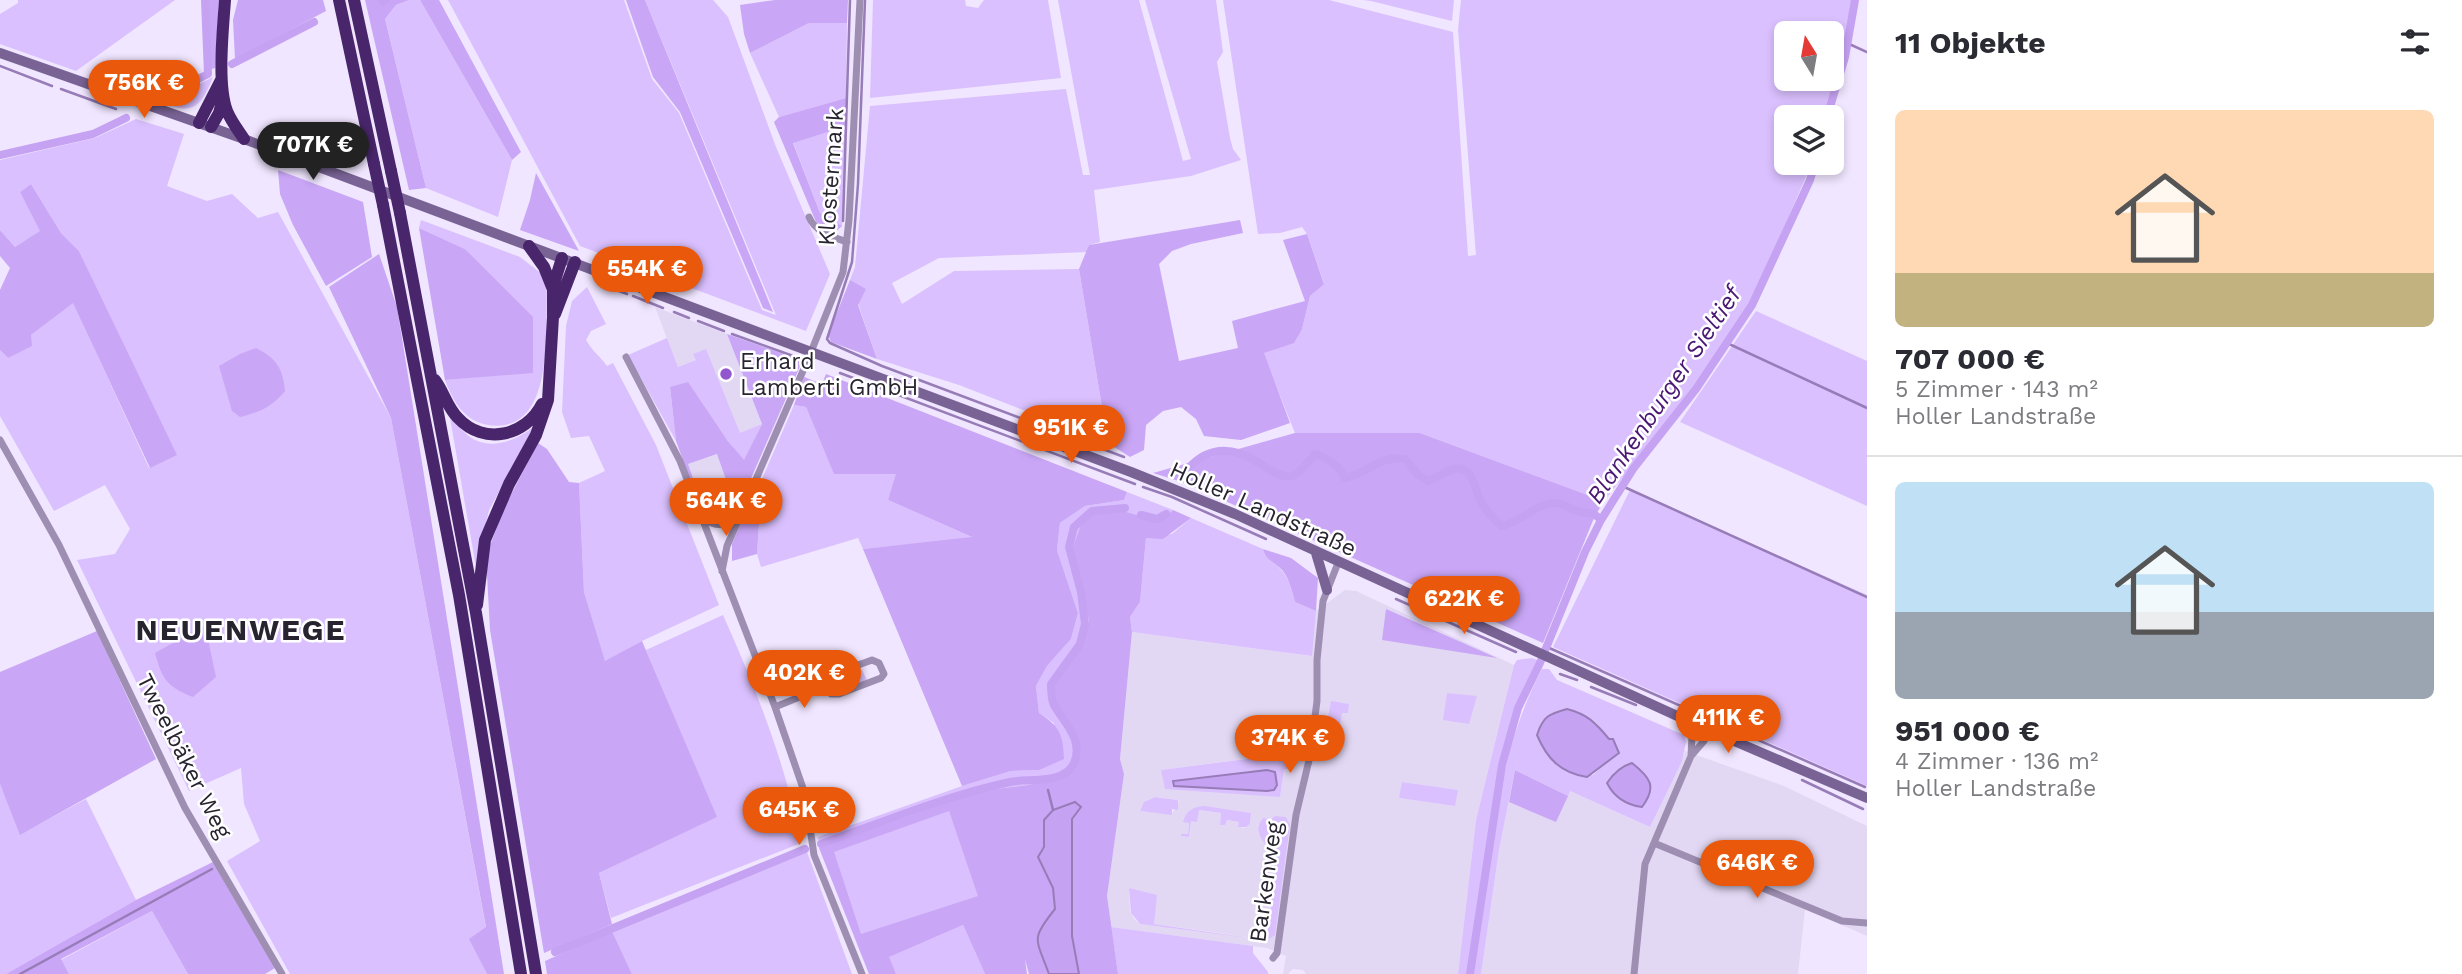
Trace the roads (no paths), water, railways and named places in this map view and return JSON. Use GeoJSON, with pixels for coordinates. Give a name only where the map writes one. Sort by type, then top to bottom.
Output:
{"type":"FeatureCollection","features":[{"type":"Feature","properties":{"kind":"highway"},"geometry":{"type":"LineString","coordinates":[[225,0],[221,80],[223,96],[226,110],[244,139]]}},
{"type":"Feature","properties":{"kind":"highway"},"geometry":{"type":"LineString","coordinates":[[354,0],[400,213],[476,613],[536,974]]}},
{"type":"Feature","properties":{"kind":"highway"},"geometry":{"type":"LineString","coordinates":[[338,4],[383,205],[458,596],[522,974]]}},
{"type":"Feature","properties":{"kind":"highway"},"geometry":{"type":"LineString","coordinates":[[205,125],[221,80]]}},
{"type":"Feature","properties":{"kind":"highway"},"geometry":{"type":"LineString","coordinates":[[205,125],[219,113],[223,96]]}},
{"type":"Feature","properties":{"kind":"highway"},"geometry":{"type":"LineString","coordinates":[[476,613],[485,540],[509,484],[536,435],[548,400],[552,287],[544,267],[529,246]]}},
{"type":"Feature","properties":{"kind":"highway"},"geometry":{"type":"LineString","coordinates":[[552,287],[568,260]]}},
{"type":"Feature","properties":{"kind":"highway"},"geometry":{"type":"LineString","coordinates":[[553,317],[568,260]]}},
{"type":"Feature","properties":{"kind":"highway"},"geometry":{"type":"LineString","coordinates":[[431,374],[442,388],[457,418],[470,428],[489,434],[510,433],[528,423],[540,407],[549,387]]}},
{"type":"Feature","properties":{"kind":"main road","name":"Holler Landstraße"},"geometry":{"type":"LineString","coordinates":[[0,53],[244,139],[812,351],[1235,514],[1708,730],[1867,798]]}},
{"type":"Feature","properties":{"kind":"main road"},"geometry":{"type":"LineString","coordinates":[[1316,553],[1327,590]]}},
{"type":"Feature","properties":{"kind":"street","name":"Klostermark"},"geometry":{"type":"LineString","coordinates":[[722,572],[727,546],[742,508],[812,351],[843,272],[847,242],[860,0]]}},
{"type":"Feature","properties":{"kind":"street"},"geometry":{"type":"LineString","coordinates":[[809,217],[812,224],[830,236],[847,242]]}},
{"type":"Feature","properties":{"kind":"street"},"geometry":{"type":"LineString","coordinates":[[626,357],[680,461],[775,707],[805,794],[814,855],[862,974]]}},
{"type":"Feature","properties":{"kind":"street","name":"Tweelbäker Weg"},"geometry":{"type":"LineString","coordinates":[[0,440],[59,545],[185,808],[282,974]]}},
{"type":"Feature","properties":{"kind":"street"},"geometry":{"type":"LineString","coordinates":[[701,518],[713,525],[726,524],[742,508]]}},
{"type":"Feature","properties":{"kind":"street","name":"Barkenweg"},"geometry":{"type":"LineString","coordinates":[[1273,958],[1277,953],[1296,815],[1310,756],[1317,701],[1318,648],[1323,601],[1338,563]]}},
{"type":"Feature","properties":{"kind":"street"},"geometry":{"type":"LineString","coordinates":[[872,660],[879,663],[884,674],[881,678],[839,694],[831,694],[824,687],[825,681],[831,676],[872,660]]}},
{"type":"Feature","properties":{"kind":"street"},"geometry":{"type":"LineString","coordinates":[[775,707],[824,687]]}},
{"type":"Feature","properties":{"kind":"street"},"geometry":{"type":"LineString","coordinates":[[1691,756],[1692,736],[1697,725]]}},
{"type":"Feature","properties":{"kind":"street"},"geometry":{"type":"LineString","coordinates":[[1634,974],[1644,864],[1691,756],[1704,741],[1708,730]]}},
{"type":"Feature","properties":{"kind":"street"},"geometry":{"type":"LineString","coordinates":[[1654,843],[1842,921],[1867,923]]}},
{"type":"Feature","properties":{"kind":"waterway"},"geometry":{"type":"LineString","coordinates":[[166,95],[208,74],[205,0]]}},
{"type":"Feature","properties":{"kind":"waterway"},"geometry":{"type":"LineString","coordinates":[[843,221],[850,0]]}},
{"type":"Feature","properties":{"kind":"waterway"},"geometry":{"type":"LineString","coordinates":[[865,0],[858,184],[852,262],[827,339],[830,343],[882,366],[1124,457]]}},
{"type":"Feature","properties":{"kind":"waterway","name":"Blankenburger Sieltief"},"geometry":{"type":"LineString","coordinates":[[1831,105],[1845,57],[1855,0]]}},
{"type":"Feature","properties":{"kind":"waterway"},"geometry":{"type":"LineString","coordinates":[[232,64],[314,22]]}},
{"type":"Feature","properties":{"kind":"waterway"},"geometry":{"type":"LineString","coordinates":[[1847,43],[1867,52]]}},
{"type":"Feature","properties":{"kind":"waterway"},"geometry":{"type":"LineString","coordinates":[[0,66],[52,86]]}},
{"type":"Feature","properties":{"kind":"waterway"},"geometry":{"type":"LineString","coordinates":[[61,89],[116,109]]}},
{"type":"Feature","properties":{"kind":"waterway"},"geometry":{"type":"LineString","coordinates":[[0,155],[93,134],[126,118]]}},
{"type":"Feature","properties":{"kind":"waterway","name":"Blankenburger Sieltief"},"geometry":{"type":"LineString","coordinates":[[1470,974],[1502,765],[1518,708],[1601,520],[1633,469],[1696,389],[1752,305],[1811,175]]}},
{"type":"Feature","properties":{"kind":"waterway"},"geometry":{"type":"LineString","coordinates":[[598,283],[627,294]]}},
{"type":"Feature","properties":{"kind":"waterway"},"geometry":{"type":"LineString","coordinates":[[633,296],[663,308]]}},
{"type":"Feature","properties":{"kind":"waterway"},"geometry":{"type":"LineString","coordinates":[[674,312],[689,318]]}},
{"type":"Feature","properties":{"kind":"waterway"},"geometry":{"type":"LineString","coordinates":[[698,321],[724,331]]}},
{"type":"Feature","properties":{"kind":"waterway"},"geometry":{"type":"LineString","coordinates":[[732,334],[796,357]]}},
{"type":"Feature","properties":{"kind":"waterway"},"geometry":{"type":"LineString","coordinates":[[1727,343],[1867,408]]}},
{"type":"Feature","properties":{"kind":"waterway"},"geometry":{"type":"LineString","coordinates":[[840,373],[1135,484]]}},
{"type":"Feature","properties":{"kind":"waterway"},"geometry":{"type":"LineString","coordinates":[[1181,478],[1188,468],[1205,455],[1224,451],[1245,455],[1277,474],[1286,476],[1298,473],[1315,454],[1333,463],[1345,478],[1396,458],[1405,459],[1418,475],[1428,481],[1447,471],[1465,470],[1472,478],[1482,504],[1501,526],[1550,503],[1559,503],[1593,514],[1601,520]]}},
{"type":"Feature","properties":{"kind":"waterway"},"geometry":{"type":"LineString","coordinates":[[1622,486],[1867,597]]}},
{"type":"Feature","properties":{"kind":"waterway"},"geometry":{"type":"LineString","coordinates":[[1143,487],[1266,539]]}},
{"type":"Feature","properties":{"kind":"waterway"},"geometry":{"type":"LineString","coordinates":[[821,844],[962,794],[1010,782],[1054,778],[1069,770],[1074,763],[1077,747],[1072,732],[1053,703],[1051,695],[1051,684],[1080,644],[1085,624],[1081,592],[1069,547],[1074,527],[1092,511],[1125,508]]}},
{"type":"Feature","properties":{"kind":"waterway"},"geometry":{"type":"LineString","coordinates":[[1141,515],[1157,519],[1166,514]]}},
{"type":"Feature","properties":{"kind":"waterway"},"geometry":{"type":"LineString","coordinates":[[1396,599],[1516,652]]}},
{"type":"Feature","properties":{"kind":"waterway"},"geometry":{"type":"LineString","coordinates":[[1547,647],[1865,787]]}},
{"type":"Feature","properties":{"kind":"waterway"},"geometry":{"type":"LineString","coordinates":[[1560,674],[1577,680]]}},
{"type":"Feature","properties":{"kind":"waterway"},"geometry":{"type":"LineString","coordinates":[[1591,687],[1636,705]]}},
{"type":"Feature","properties":{"kind":"waterway"},"geometry":{"type":"LineString","coordinates":[[1802,780],[1863,809]]}},
{"type":"Feature","properties":{"kind":"waterway"},"geometry":{"type":"LineString","coordinates":[[1048,790],[1053,810]]}},
{"type":"Feature","properties":{"kind":"waterway"},"geometry":{"type":"LineString","coordinates":[[555,952],[805,849]]}},
{"type":"Feature","properties":{"kind":"waterway"},"geometry":{"type":"LineString","coordinates":[[20,974],[212,869]]}},
{"type":"Feature","properties":{"kind":"place","name":"Erhard Lamberti GmbH"},"geometry":{"type":"Point","coordinates":[726,374]}},
{"type":"Feature","properties":{"kind":"district","name":"NEUENWEGE"},"geometry":{"type":"Point","coordinates":[241,629]}}]}
